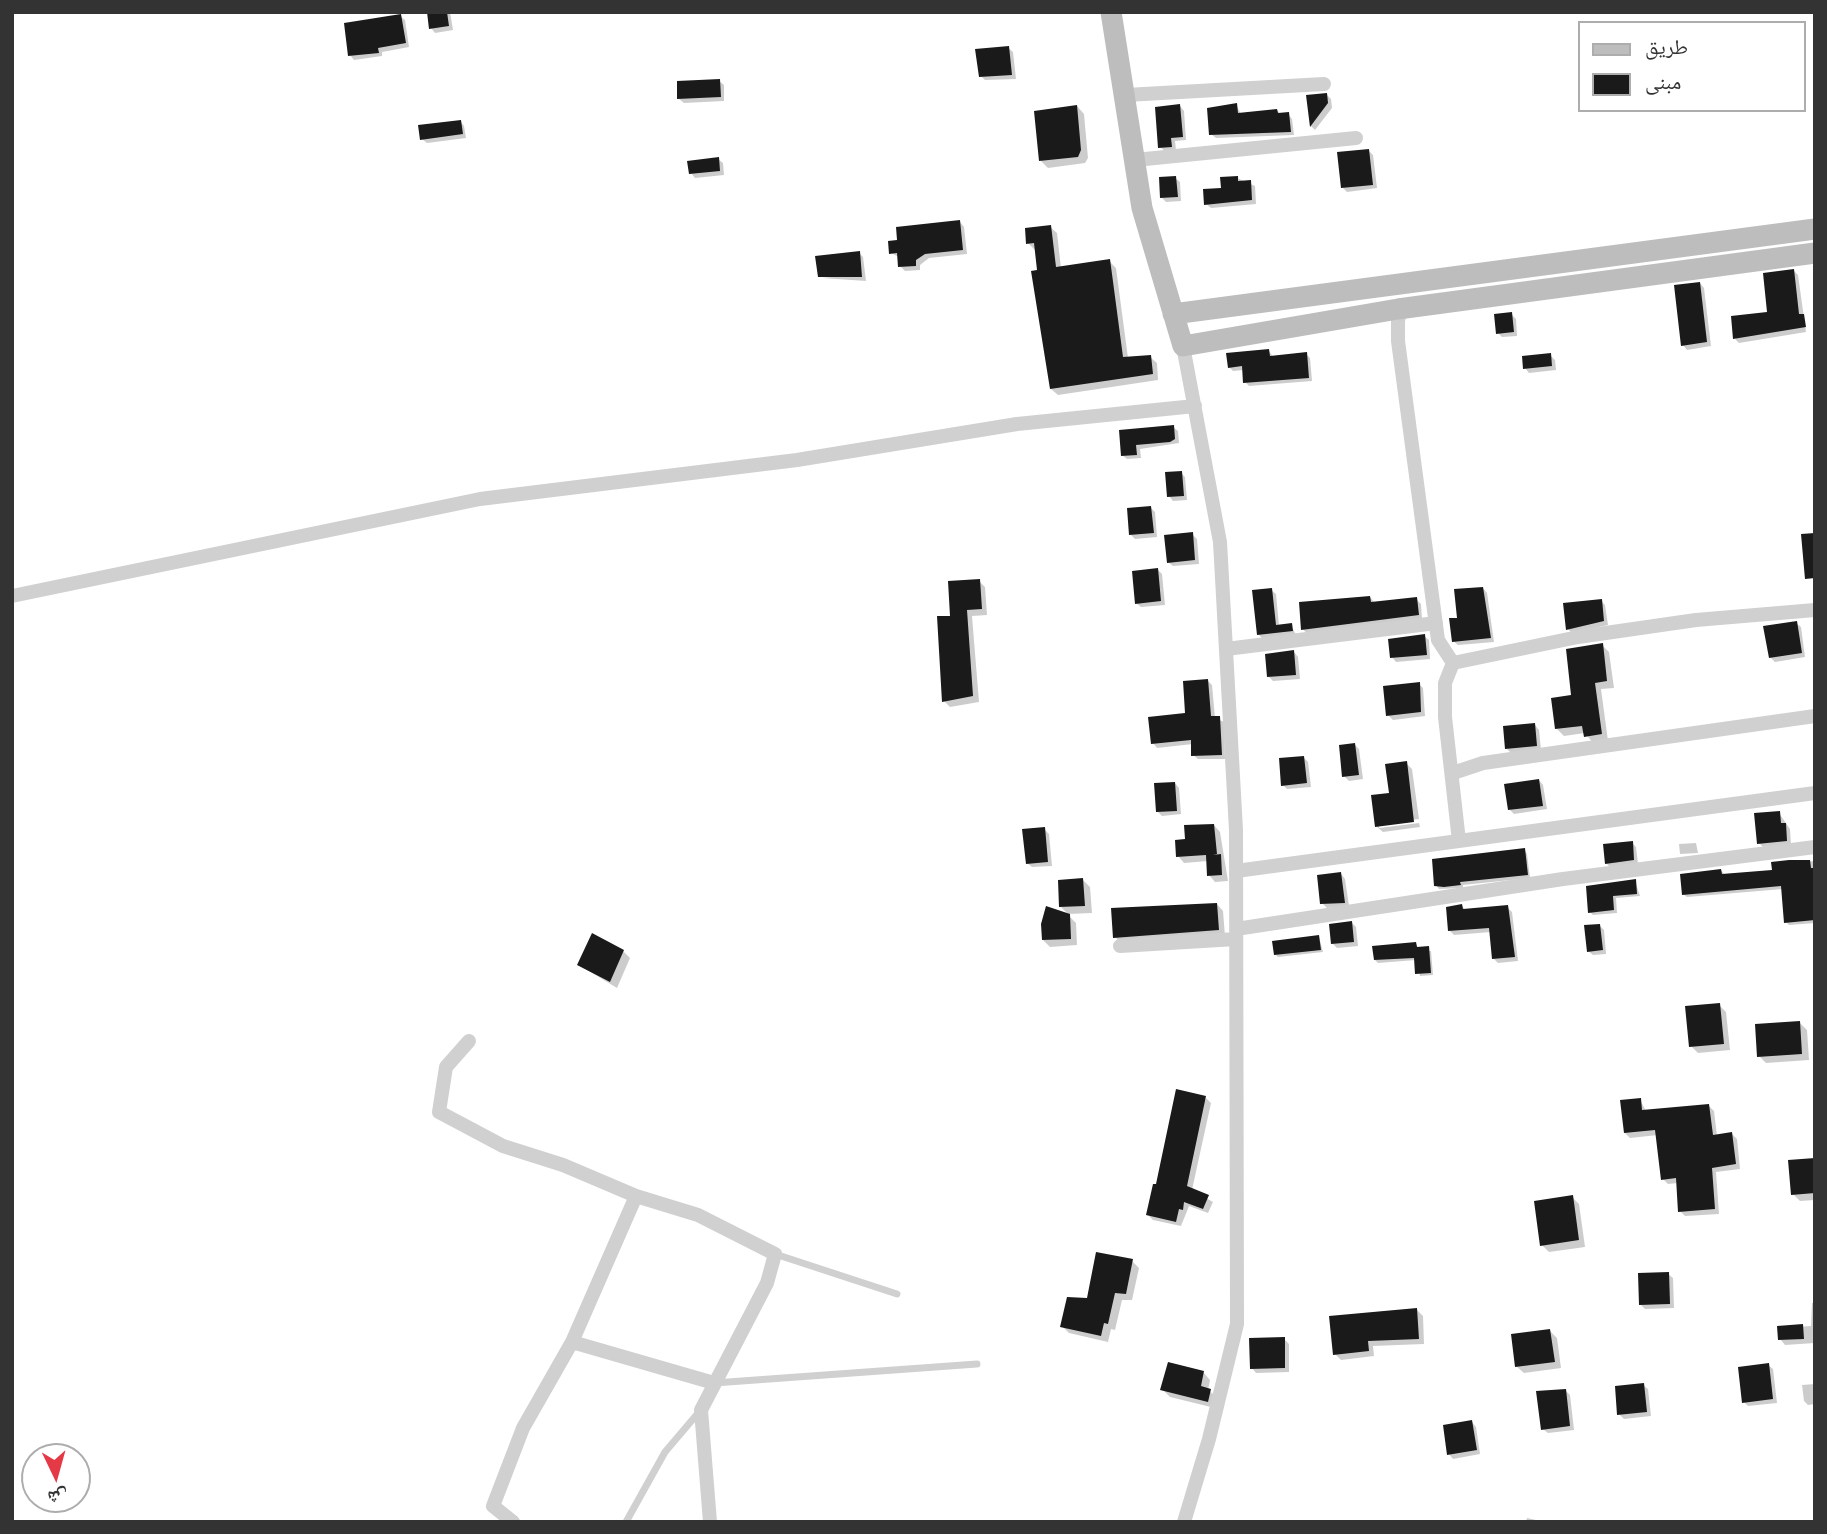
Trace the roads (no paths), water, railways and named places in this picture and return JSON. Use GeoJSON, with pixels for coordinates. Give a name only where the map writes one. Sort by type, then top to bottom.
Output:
{"type":"FeatureCollection","features":[{"type":"Feature","properties":{"kind":"street"},"geometry":{"type":"LineString","coordinates":[[1111,12],[1142,208],[1183,346],[1220,541],[1226,649],[1236,871],[1237,1324],[1209,1439],[1184,1522]]}},
{"type":"Feature","properties":{"kind":"street"},"geometry":{"type":"LineString","coordinates":[[1126,95],[1324,84]]}},
{"type":"Feature","properties":{"kind":"street"},"geometry":{"type":"LineString","coordinates":[[1135,160],[1356,138]]}},
{"type":"Feature","properties":{"kind":"street"},"geometry":{"type":"LineString","coordinates":[[1173,314],[1815,229]]}},
{"type":"Feature","properties":{"kind":"street"},"geometry":{"type":"LineString","coordinates":[[1741,239],[1745,264]]}},
{"type":"Feature","properties":{"kind":"street"},"geometry":{"type":"LineString","coordinates":[[1183,346],[1402,308],[1815,253]]}},
{"type":"Feature","properties":{"kind":"street"},"geometry":{"type":"LineString","coordinates":[[1400,286],[1402,308],[1398,320],[1398,341],[1438,640],[1453,663]]}},
{"type":"Feature","properties":{"kind":"street"},"geometry":{"type":"LineString","coordinates":[[12,596],[480,499],[797,460],[1017,424],[1195,406]]}},
{"type":"Feature","properties":{"kind":"street"},"geometry":{"type":"LineString","coordinates":[[1453,663],[1578,636],[1696,620],[1815,610]]}},
{"type":"Feature","properties":{"kind":"street"},"geometry":{"type":"LineString","coordinates":[[1226,649],[1436,623]]}},
{"type":"Feature","properties":{"kind":"street"},"geometry":{"type":"LineString","coordinates":[[1453,663],[1445,683],[1447,743],[1453,773],[1459,841]]}},
{"type":"Feature","properties":{"kind":"street"},"geometry":{"type":"LineString","coordinates":[[1453,773],[1483,763],[1815,716]]}},
{"type":"Feature","properties":{"kind":"street"},"geometry":{"type":"LineString","coordinates":[[1236,871],[1815,793]]}},
{"type":"Feature","properties":{"kind":"street"},"geometry":{"type":"LineString","coordinates":[[1120,946],[1236,934],[1563,879],[1815,847]]}},
{"type":"Feature","properties":{"kind":"street"},"geometry":{"type":"LineString","coordinates":[[469,1041],[446,1067],[439,1112],[503,1146],[563,1164],[636,1196],[698,1215],[746,1236],[775,1254],[767,1283],[701,1410],[710,1522]]}},
{"type":"Feature","properties":{"kind":"street"},"geometry":{"type":"LineString","coordinates":[[513,1522],[493,1506],[523,1428],[572,1342],[636,1196]]}},
{"type":"Feature","properties":{"kind":"street"},"geometry":{"type":"LineString","coordinates":[[572,1342],[714,1383]]}},
{"type":"Feature","properties":{"kind":"lane"},"geometry":{"type":"LineString","coordinates":[[775,1254],[897,1294]]}},
{"type":"Feature","properties":{"kind":"lane"},"geometry":{"type":"LineString","coordinates":[[714,1383],[977,1363]]}},
{"type":"Feature","properties":{"kind":"lane"},"geometry":{"type":"LineString","coordinates":[[626,1522],[665,1452],[701,1410]]}}]}
